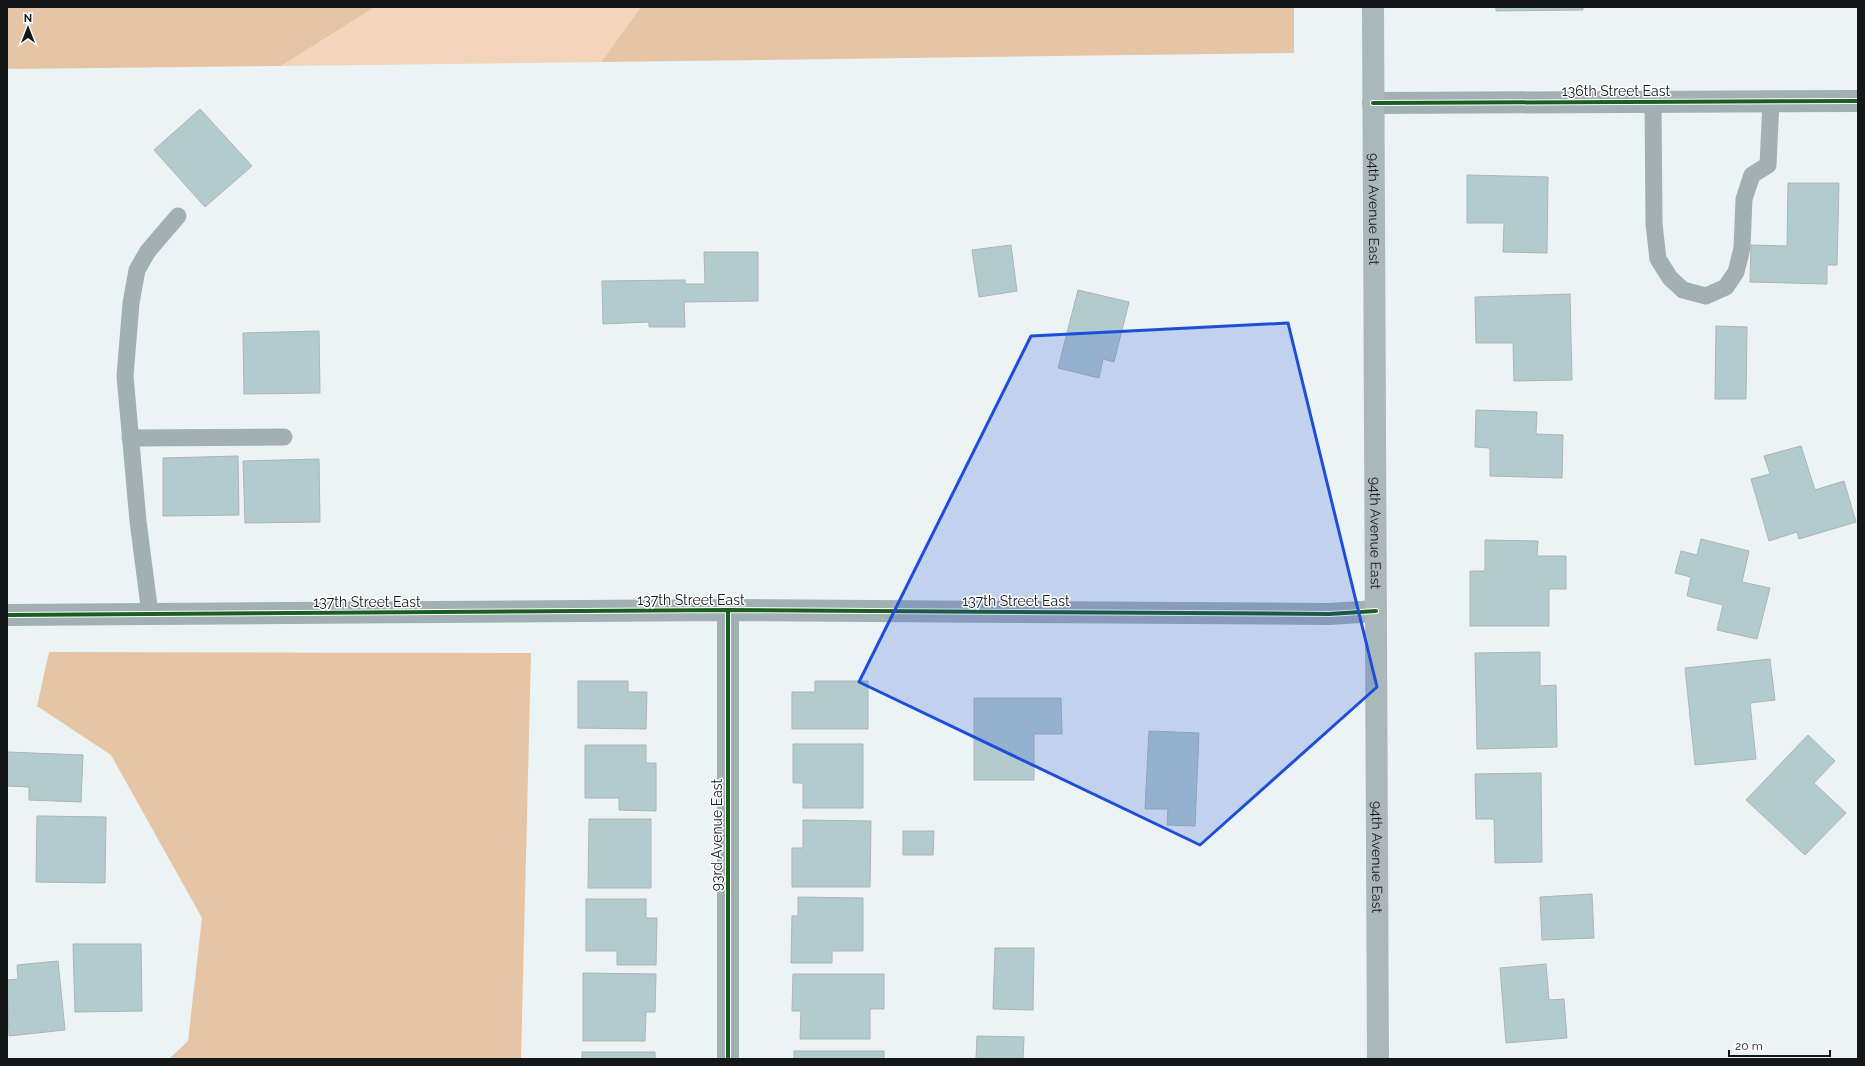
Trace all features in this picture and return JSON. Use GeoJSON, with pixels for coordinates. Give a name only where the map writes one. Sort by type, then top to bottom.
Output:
{"type":"FeatureCollection","features":[{"type":"Feature","properties":{"kind":"main road","name":"94th Avenue East"},"geometry":{"type":"LineString","coordinates":[[1373,7],[1378,1059]]}},
{"type":"Feature","properties":{"kind":"street","name":"136th Street East"},"geometry":{"type":"LineString","coordinates":[[1373,103],[1858,102]]}},
{"type":"Feature","properties":{"kind":"street","name":"137th Street East"},"geometry":{"type":"LineString","coordinates":[[7,615],[728,610],[1321,614],[1376,611]]}},
{"type":"Feature","properties":{"kind":"street","name":"93rd Avenue East"},"geometry":{"type":"LineString","coordinates":[[728,610],[728,1059]]}},
{"type":"Feature","properties":{"kind":"lane"},"geometry":{"type":"LineString","coordinates":[[1653,102],[1654,224],[1658,259],[1670,278],[1683,290],[1706,296],[1726,286],[1736,272],[1742,248],[1744,199],[1752,176],[1768,165],[1771,102]]}},
{"type":"Feature","properties":{"kind":"lane"},"geometry":{"type":"LineString","coordinates":[[150,614],[138,521],[125,376],[131,303],[137,270],[148,251],[178,216]]}},
{"type":"Feature","properties":{"kind":"lane"},"geometry":{"type":"LineString","coordinates":[[130,438],[284,437]]}},
{"type":"Feature","properties":{"kind":"highlighted area"},"geometry":{"type":"Polygon","coordinates":[[[1288,323],[1377,687],[1200,845],[859,682],[1031,336],[1288,323]]]}},
{"type":"Feature","properties":{"kind":"shaded area"},"geometry":{"type":"Polygon","coordinates":[[[7,7],[375,7],[281,66],[7,69],[7,7]]]}},
{"type":"Feature","properties":{"kind":"shaded area"},"geometry":{"type":"Polygon","coordinates":[[[375,7],[641,7],[601,62],[281,66],[375,7]]]}},
{"type":"Feature","properties":{"kind":"shaded area"},"geometry":{"type":"Polygon","coordinates":[[[641,7],[1294,7],[1294,53],[601,62],[641,7]]]}},
{"type":"Feature","properties":{"kind":"shaded area"},"geometry":{"type":"Polygon","coordinates":[[[49,652],[531,653],[521,1059],[169,1059],[188,1041],[202,918],[111,755],[37,706],[49,652]]]}},
{"type":"Feature","properties":{"kind":"building"},"geometry":{"type":"Polygon","coordinates":[[[1496,7],[1583,7],[1583,10],[1496,11],[1496,7]]]}},
{"type":"Feature","properties":{"kind":"building"},"geometry":{"type":"Polygon","coordinates":[[[200,109],[252,166],[205,207],[154,150],[200,109]]]}},
{"type":"Feature","properties":{"kind":"building"},"geometry":{"type":"Polygon","coordinates":[[[1467,175],[1548,177],[1547,253],[1503,252],[1504,223],[1467,223],[1467,175]]]}},
{"type":"Feature","properties":{"kind":"building"},"geometry":{"type":"Polygon","coordinates":[[[1788,183],[1839,183],[1837,265],[1827,265],[1827,284],[1750,282],[1751,245],[1787,246],[1788,183]]]}},
{"type":"Feature","properties":{"kind":"building"},"geometry":{"type":"Polygon","coordinates":[[[1011,245],[1017,291],[979,297],[972,250],[1011,245]]]}},
{"type":"Feature","properties":{"kind":"building"},"geometry":{"type":"Polygon","coordinates":[[[704,252],[758,252],[758,301],[684,302],[685,327],[649,327],[649,322],[603,324],[602,281],[685,280],[685,284],[705,284],[704,252]]]}},
{"type":"Feature","properties":{"kind":"building"},"geometry":{"type":"Polygon","coordinates":[[[1078,290],[1129,302],[1114,362],[1103,359],[1099,378],[1058,368],[1078,290]]]}},
{"type":"Feature","properties":{"kind":"building"},"geometry":{"type":"Polygon","coordinates":[[[1570,294],[1572,380],[1514,381],[1513,343],[1476,343],[1475,297],[1570,294]]]}},
{"type":"Feature","properties":{"kind":"building"},"geometry":{"type":"Polygon","coordinates":[[[1716,326],[1747,327],[1746,399],[1715,399],[1716,326]]]}},
{"type":"Feature","properties":{"kind":"building"},"geometry":{"type":"Polygon","coordinates":[[[319,331],[320,393],[244,394],[243,333],[319,331]]]}},
{"type":"Feature","properties":{"kind":"building"},"geometry":{"type":"Polygon","coordinates":[[[1476,410],[1537,412],[1536,434],[1563,435],[1562,478],[1490,476],[1490,448],[1475,447],[1476,410]]]}},
{"type":"Feature","properties":{"kind":"building"},"geometry":{"type":"Polygon","coordinates":[[[1801,446],[1815,490],[1844,481],[1856,522],[1799,539],[1797,532],[1769,541],[1751,479],[1770,474],[1764,456],[1801,446]]]}},
{"type":"Feature","properties":{"kind":"building"},"geometry":{"type":"Polygon","coordinates":[[[238,456],[239,515],[163,516],[163,458],[238,456]]]}},
{"type":"Feature","properties":{"kind":"building"},"geometry":{"type":"Polygon","coordinates":[[[319,459],[320,522],[245,523],[243,461],[319,459]]]}},
{"type":"Feature","properties":{"kind":"building"},"geometry":{"type":"Polygon","coordinates":[[[1701,539],[1749,551],[1742,582],[1770,588],[1757,639],[1717,630],[1723,605],[1687,596],[1691,577],[1675,573],[1681,551],[1697,555],[1701,539]]]}},
{"type":"Feature","properties":{"kind":"building"},"geometry":{"type":"Polygon","coordinates":[[[1485,540],[1538,541],[1537,556],[1566,556],[1566,589],[1549,589],[1549,626],[1470,626],[1470,571],[1485,571],[1485,540]]]}},
{"type":"Feature","properties":{"kind":"building"},"geometry":{"type":"Polygon","coordinates":[[[1540,652],[1540,686],[1556,685],[1557,747],[1477,749],[1475,653],[1540,652]]]}},
{"type":"Feature","properties":{"kind":"building"},"geometry":{"type":"Polygon","coordinates":[[[1770,659],[1775,700],[1750,703],[1756,759],[1695,765],[1685,668],[1770,659]]]}},
{"type":"Feature","properties":{"kind":"building"},"geometry":{"type":"Polygon","coordinates":[[[578,681],[628,681],[628,692],[647,692],[646,729],[578,728],[578,681]]]}},
{"type":"Feature","properties":{"kind":"building"},"geometry":{"type":"Polygon","coordinates":[[[815,681],[868,681],[868,729],[792,729],[792,692],[815,692],[815,681]]]}},
{"type":"Feature","properties":{"kind":"building"},"geometry":{"type":"Polygon","coordinates":[[[974,698],[1061,698],[1062,734],[1034,734],[1034,780],[974,780],[974,698]]]}},
{"type":"Feature","properties":{"kind":"building"},"geometry":{"type":"Polygon","coordinates":[[[1149,731],[1199,733],[1195,826],[1167,825],[1168,809],[1145,809],[1149,731]]]}},
{"type":"Feature","properties":{"kind":"building"},"geometry":{"type":"Polygon","coordinates":[[[1808,735],[1835,761],[1814,783],[1846,813],[1805,855],[1746,800],[1808,735]]]}},
{"type":"Feature","properties":{"kind":"building"},"geometry":{"type":"Polygon","coordinates":[[[793,744],[863,744],[863,808],[803,808],[803,783],[793,783],[793,744]]]}},
{"type":"Feature","properties":{"kind":"building"},"geometry":{"type":"Polygon","coordinates":[[[585,745],[646,745],[646,763],[656,763],[656,811],[619,810],[619,798],[585,798],[585,745]]]}},
{"type":"Feature","properties":{"kind":"building"},"geometry":{"type":"Polygon","coordinates":[[[7,752],[83,755],[81,802],[29,800],[29,787],[7,786],[7,752]]]}},
{"type":"Feature","properties":{"kind":"building"},"geometry":{"type":"Polygon","coordinates":[[[1541,773],[1542,862],[1495,863],[1494,819],[1476,819],[1475,774],[1541,773]]]}},
{"type":"Feature","properties":{"kind":"building"},"geometry":{"type":"Polygon","coordinates":[[[37,816],[106,817],[105,883],[36,882],[37,816]]]}},
{"type":"Feature","properties":{"kind":"building"},"geometry":{"type":"Polygon","coordinates":[[[589,819],[651,819],[651,888],[588,888],[589,819]]]}},
{"type":"Feature","properties":{"kind":"building"},"geometry":{"type":"Polygon","coordinates":[[[803,820],[871,821],[870,887],[792,887],[792,848],[803,848],[803,820]]]}},
{"type":"Feature","properties":{"kind":"building"},"geometry":{"type":"Polygon","coordinates":[[[903,831],[934,831],[933,855],[903,855],[903,831]]]}},
{"type":"Feature","properties":{"kind":"building"},"geometry":{"type":"Polygon","coordinates":[[[1592,894],[1594,938],[1542,940],[1540,897],[1592,894]]]}},
{"type":"Feature","properties":{"kind":"building"},"geometry":{"type":"Polygon","coordinates":[[[798,897],[863,898],[863,951],[832,951],[832,963],[791,963],[792,916],[798,916],[798,897]]]}},
{"type":"Feature","properties":{"kind":"building"},"geometry":{"type":"Polygon","coordinates":[[[586,899],[646,899],[646,918],[657,918],[656,965],[617,965],[617,951],[586,951],[586,899]]]}},
{"type":"Feature","properties":{"kind":"building"},"geometry":{"type":"Polygon","coordinates":[[[73,944],[141,944],[142,1011],[75,1012],[73,944]]]}},
{"type":"Feature","properties":{"kind":"building"},"geometry":{"type":"Polygon","coordinates":[[[995,948],[1034,948],[1033,1010],[993,1009],[995,948]]]}},
{"type":"Feature","properties":{"kind":"building"},"geometry":{"type":"Polygon","coordinates":[[[58,961],[65,1030],[9,1036],[7,980],[18,979],[17,965],[58,961]]]}},
{"type":"Feature","properties":{"kind":"building"},"geometry":{"type":"Polygon","coordinates":[[[1546,964],[1549,1000],[1564,999],[1567,1038],[1506,1043],[1500,968],[1546,964]]]}},
{"type":"Feature","properties":{"kind":"building"},"geometry":{"type":"Polygon","coordinates":[[[583,973],[656,974],[655,1012],[646,1012],[645,1041],[583,1041],[583,973]]]}},
{"type":"Feature","properties":{"kind":"building"},"geometry":{"type":"Polygon","coordinates":[[[793,974],[884,974],[884,1009],[870,1009],[870,1039],[800,1039],[801,1011],[792,1011],[793,974]]]}},
{"type":"Feature","properties":{"kind":"building"},"geometry":{"type":"Polygon","coordinates":[[[977,1036],[1024,1037],[1023,1059],[976,1059],[977,1036]]]}},
{"type":"Feature","properties":{"kind":"building"},"geometry":{"type":"Polygon","coordinates":[[[794,1051],[884,1051],[884,1059],[794,1059],[794,1051]]]}},
{"type":"Feature","properties":{"kind":"building"},"geometry":{"type":"Polygon","coordinates":[[[582,1052],[655,1052],[655,1059],[582,1059],[582,1052]]]}},
{"type":"Feature","properties":{"kind":"cycle path"},"geometry":{"type":"LineString","coordinates":[[1373,103],[1858,101]]}},
{"type":"Feature","properties":{"kind":"cycle path"},"geometry":{"type":"LineString","coordinates":[[728,610],[728,1059]]}},
{"type":"Feature","properties":{"kind":"cycle path"},"geometry":{"type":"LineString","coordinates":[[7,615],[728,610],[1329,614],[1376,611]]}}]}
